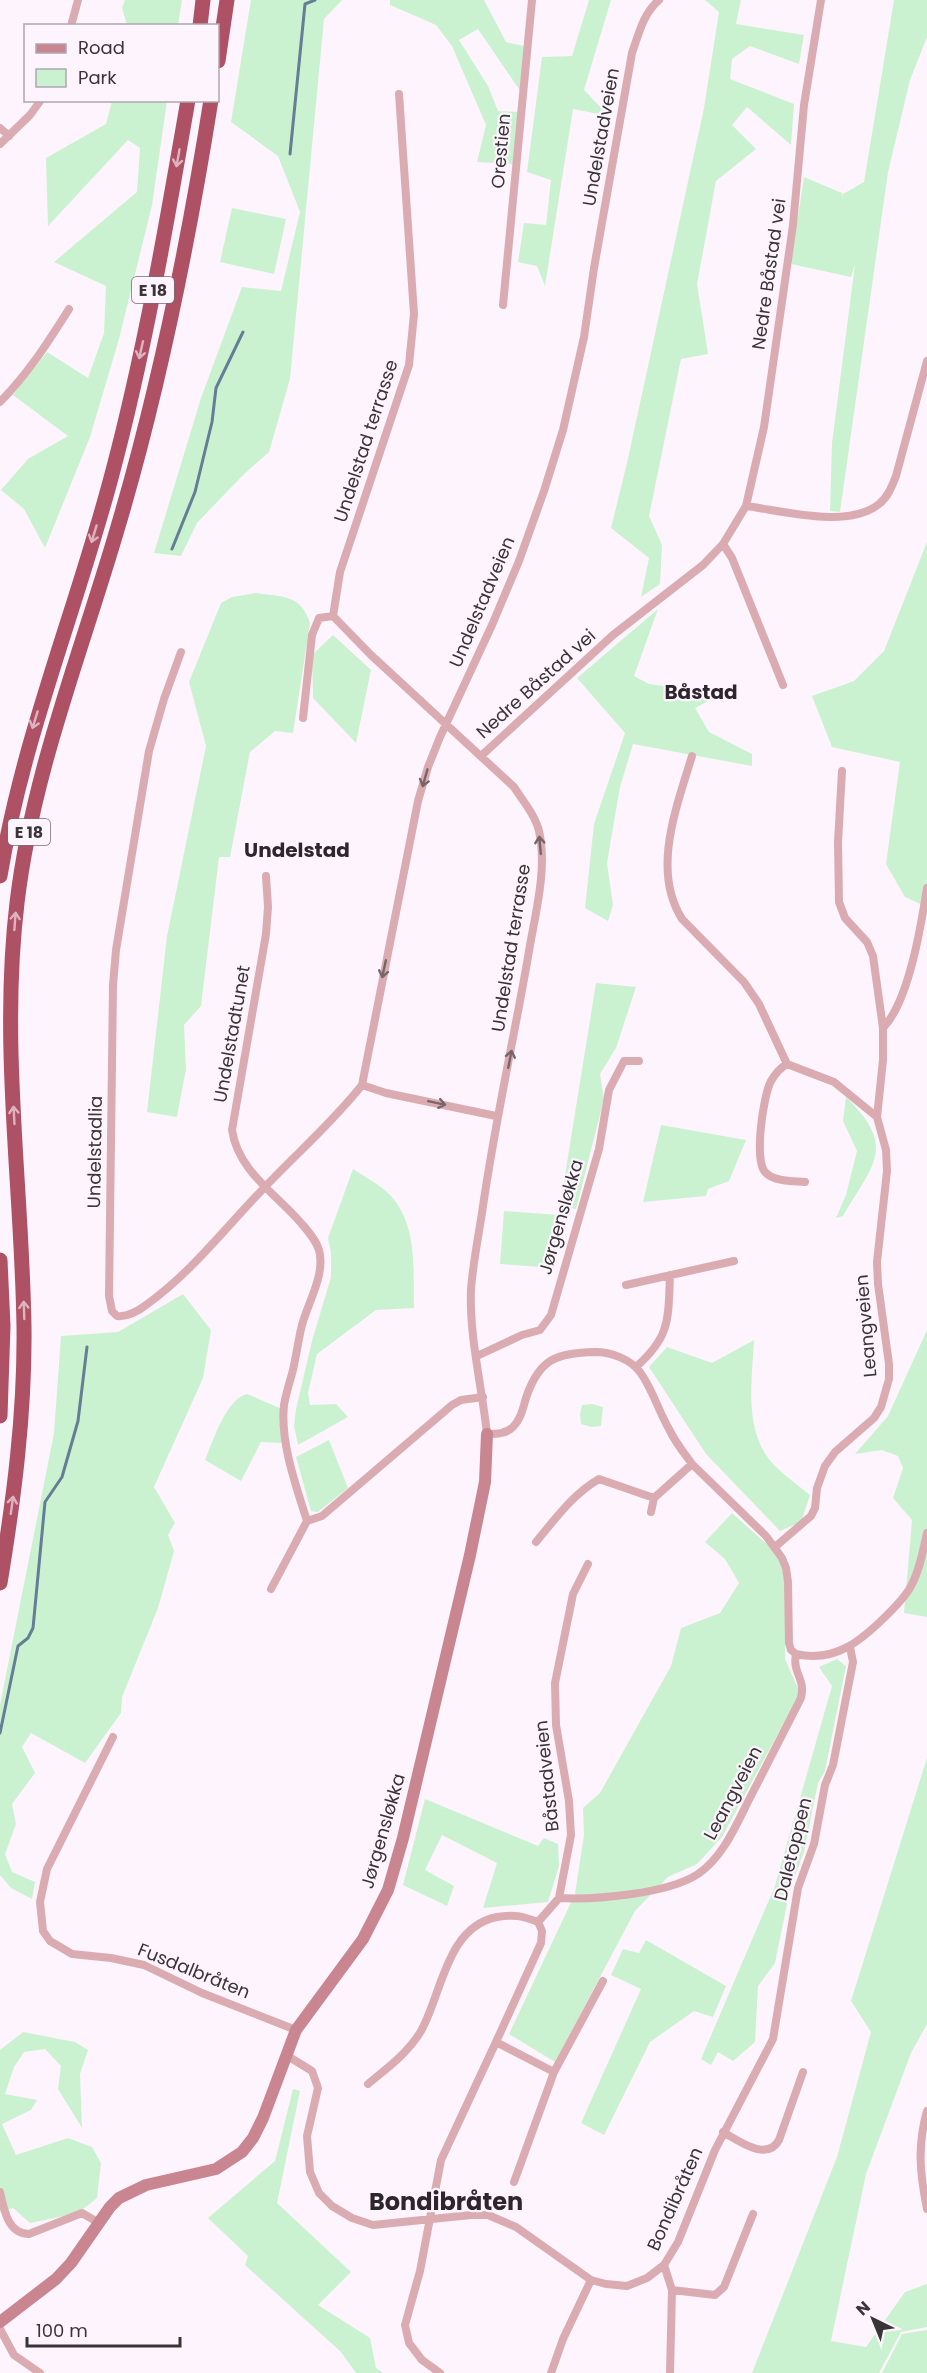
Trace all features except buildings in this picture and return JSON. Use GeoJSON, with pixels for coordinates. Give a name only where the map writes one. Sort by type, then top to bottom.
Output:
{"type":"FeatureCollection","features":[{"type":"Feature","properties":{"kind":"highway"},"geometry":{"type":"LineString","coordinates":[[200,24],[203,0]]}},
{"type":"Feature","properties":{"kind":"highway"},"geometry":{"type":"LineString","coordinates":[[219,54],[227,0]]}},
{"type":"Feature","properties":{"kind":"highway","name":"E 18"},"geometry":{"type":"LineString","coordinates":[[0,876],[16,795],[33,729],[111,479],[146,327],[188,102]]}},
{"type":"Feature","properties":{"kind":"highway","name":"E 18"},"geometry":{"type":"LineString","coordinates":[[0,1583],[14,1493],[23,1393],[22,1272],[10,1022],[16,904],[26,845],[44,769],[131,484],[168,333],[196,195],[211,102]]}},
{"type":"Feature","properties":{"kind":"highway"},"geometry":{"type":"LineString","coordinates":[[0,1260],[3,1326],[0,1416]]}},
{"type":"Feature","properties":{"kind":"street"},"geometry":{"type":"LineString","coordinates":[[71,24],[78,0]]}},
{"type":"Feature","properties":{"kind":"street","name":"Orestien"},"geometry":{"type":"LineString","coordinates":[[503,305],[532,0]]}},
{"type":"Feature","properties":{"kind":"street","name":"Undelstadveien"},"geometry":{"type":"LineString","coordinates":[[362,1085],[418,801],[428,767],[446,724],[506,592],[541,500],[563,430],[584,337],[594,268],[633,53],[641,24],[651,7],[659,0]]}},
{"type":"Feature","properties":{"kind":"street","name":"Nedre Båstad vei"},"geometry":{"type":"LineString","coordinates":[[481,756],[613,635],[703,565],[723,544],[746,506],[764,427],[793,225],[810,64],[821,0]]}},
{"type":"Feature","properties":{"kind":"street","name":"Undelstad terrasse"},"geometry":{"type":"LineString","coordinates":[[399,94],[414,314],[412,342],[402,390],[340,572],[333,616],[371,655],[514,788],[529,810],[538,830],[541,856],[536,907],[514,1038],[496,1116]]}},
{"type":"Feature","properties":{"kind":"street"},"geometry":{"type":"LineString","coordinates":[[0,144],[30,116],[40,102]]}},
{"type":"Feature","properties":{"kind":"street"},"geometry":{"type":"LineString","coordinates":[[0,128],[9,136]]}},
{"type":"Feature","properties":{"kind":"street"},"geometry":{"type":"LineString","coordinates":[[0,402],[19,383],[69,309]]}},
{"type":"Feature","properties":{"kind":"street"},"geometry":{"type":"LineString","coordinates":[[746,506],[818,516],[848,517],[864,513],[880,503],[890,490],[896,476],[927,361]]}},
{"type":"Feature","properties":{"kind":"street"},"geometry":{"type":"LineString","coordinates":[[723,544],[732,558],[783,685]]}},
{"type":"Feature","properties":{"kind":"street"},"geometry":{"type":"LineString","coordinates":[[303,718],[312,635],[320,618],[333,616]]}},
{"type":"Feature","properties":{"kind":"street","name":"Undelstadlia"},"geometry":{"type":"LineString","coordinates":[[181,652],[149,751],[116,950],[113,985],[109,1296],[112,1311],[117,1316],[124,1317],[144,1307],[183,1274],[348,1103],[362,1085]]}},
{"type":"Feature","properties":{"kind":"street"},"geometry":{"type":"LineString","coordinates":[[692,756],[674,812],[670,839],[670,893],[675,908],[682,919],[744,981],[759,1004],[787,1064],[834,1082],[877,1117]]}},
{"type":"Feature","properties":{"kind":"street","name":"Leangveien"},"geometry":{"type":"LineString","coordinates":[[559,1898],[597,1898],[648,1891],[683,1882],[698,1875],[711,1863],[727,1842],[804,1688],[794,1664],[796,1654],[791,1650],[789,1643],[786,1568],[775,1547],[811,1516],[825,1466],[835,1452],[874,1418],[886,1394],[889,1364],[877,1262],[887,1172],[886,1150],[877,1117],[883,1060],[883,1028],[873,956],[867,942],[845,918],[839,902],[838,842],[842,771]]}},
{"type":"Feature","properties":{"kind":"street","name":"Undelstadtunet"},"geometry":{"type":"LineString","coordinates":[[265,1187],[240,1156],[234,1144],[232,1130],[266,934],[268,907],[266,876]]}},
{"type":"Feature","properties":{"kind":"street"},"geometry":{"type":"LineString","coordinates":[[883,1028],[896,1008],[914,955],[927,888]]}},
{"type":"Feature","properties":{"kind":"street","name":"Jørgensløkka"},"geometry":{"type":"LineString","coordinates":[[477,1356],[522,1335],[540,1330],[550,1315],[599,1149],[609,1090],[624,1062],[639,1061]]}},
{"type":"Feature","properties":{"kind":"street"},"geometry":{"type":"LineString","coordinates":[[787,1064],[776,1072],[767,1090],[759,1153],[760,1166],[766,1175],[776,1179],[805,1182]]}},
{"type":"Feature","properties":{"kind":"street"},"geometry":{"type":"LineString","coordinates":[[362,1085],[386,1093],[496,1116]]}},
{"type":"Feature","properties":{"kind":"street","name":"Jørgensløkka"},"geometry":{"type":"LineString","coordinates":[[0,2322],[71,2264],[110,2207],[128,2192],[146,2185],[216,2169],[242,2152],[253,2138],[263,2118],[296,2030],[363,1939],[388,1890],[408,1817],[470,1555],[484,1482],[487,1434],[471,1328],[471,1288],[496,1116]]}},
{"type":"Feature","properties":{"kind":"street"},"geometry":{"type":"LineString","coordinates":[[265,1187],[298,1220],[319,1249],[318,1276],[301,1328],[285,1404],[284,1424],[284,1439],[307,1521]]}},
{"type":"Feature","properties":{"kind":"street"},"geometry":{"type":"LineString","coordinates":[[626,1285],[734,1261]]}},
{"type":"Feature","properties":{"kind":"street"},"geometry":{"type":"LineString","coordinates":[[636,1367],[658,1344],[665,1328],[668,1319],[669,1275]]}},
{"type":"Feature","properties":{"kind":"street"},"geometry":{"type":"LineString","coordinates":[[487,1434],[508,1431],[515,1426],[534,1377],[546,1363],[561,1355],[603,1352],[616,1355],[636,1367],[648,1383],[668,1429],[692,1464],[775,1547]]}},
{"type":"Feature","properties":{"kind":"street"},"geometry":{"type":"LineString","coordinates":[[271,1588],[307,1521],[322,1516],[452,1405],[461,1400],[483,1396]]}},
{"type":"Feature","properties":{"kind":"street"},"geometry":{"type":"LineString","coordinates":[[651,1512],[654,1498],[692,1464]]}},
{"type":"Feature","properties":{"kind":"street"},"geometry":{"type":"LineString","coordinates":[[536,1542],[580,1492],[599,1479],[654,1498]]}},
{"type":"Feature","properties":{"kind":"street"},"geometry":{"type":"LineString","coordinates":[[796,1654],[806,1656],[836,1652],[850,1647],[865,1637],[899,1603],[911,1587],[927,1533]]}},
{"type":"Feature","properties":{"kind":"street","name":"Båstadveien"},"geometry":{"type":"LineString","coordinates":[[559,1898],[571,1836],[569,1801],[556,1725],[555,1683],[573,1594],[588,1564]]}},
{"type":"Feature","properties":{"kind":"street","name":"Daletoppen"},"geometry":{"type":"LineString","coordinates":[[738,2106],[768,2048],[775,2029],[798,1888],[814,1844],[825,1785],[836,1750],[853,1662],[850,1647]]}},
{"type":"Feature","properties":{"kind":"street","name":"Fusdalbråten"},"geometry":{"type":"LineString","coordinates":[[113,1737],[47,1869],[40,1902],[43,1931],[51,1941],[72,1954],[111,1958],[144,1965],[202,1993],[296,2030]]}},
{"type":"Feature","properties":{"kind":"street"},"geometry":{"type":"LineString","coordinates":[[538,1922],[559,1898]]}},
{"type":"Feature","properties":{"kind":"street"},"geometry":{"type":"LineString","coordinates":[[368,2084],[414,2041],[429,2014],[456,1949],[465,1935],[484,1922],[510,1915],[523,1916],[538,1922],[542,1931],[541,1943],[441,2160],[420,2271],[405,2325],[409,2343],[422,2360],[440,2373]]}},
{"type":"Feature","properties":{"kind":"street"},"geometry":{"type":"LineString","coordinates":[[514,2182],[554,2072],[603,1981]]}},
{"type":"Feature","properties":{"kind":"street"},"geometry":{"type":"LineString","coordinates":[[496,2042],[554,2072]]}},
{"type":"Feature","properties":{"kind":"street","name":"Bondibråten"},"geometry":{"type":"LineString","coordinates":[[286,2055],[312,2071],[318,2088],[307,2136],[310,2172],[319,2193],[332,2206],[352,2218],[373,2225],[471,2215],[498,2218],[516,2227],[591,2280],[606,2284],[627,2286],[646,2278],[664,2265],[678,2242],[723,2133],[738,2106]]}},
{"type":"Feature","properties":{"kind":"street"},"geometry":{"type":"LineString","coordinates":[[723,2133],[759,2149],[766,2150],[774,2147],[779,2140],[803,2072]]}},
{"type":"Feature","properties":{"kind":"street"},"geometry":{"type":"LineString","coordinates":[[927,2111],[922,2135],[920,2172],[927,2209]]}},
{"type":"Feature","properties":{"kind":"street"},"geometry":{"type":"LineString","coordinates":[[0,2192],[9,2223],[21,2234],[30,2234],[82,2213],[99,2223]]}},
{"type":"Feature","properties":{"kind":"street"},"geometry":{"type":"LineString","coordinates":[[672,2290],[715,2295],[720,2293],[753,2214]]}},
{"type":"Feature","properties":{"kind":"street"},"geometry":{"type":"LineString","coordinates":[[664,2265],[672,2290],[670,2373]]}},
{"type":"Feature","properties":{"kind":"street"},"geometry":{"type":"LineString","coordinates":[[552,2373],[563,2339],[591,2280]]}},
{"type":"Feature","properties":{"kind":"street"},"geometry":{"type":"LineString","coordinates":[[0,2329],[14,2355],[40,2373]]}},
{"type":"Feature","properties":{"kind":"green space"},"geometry":{"type":"Polygon","coordinates":[[[125,0],[182,0],[178,24],[127,24],[122,8],[125,0]]]}},
{"type":"Feature","properties":{"kind":"green space"},"geometry":{"type":"Polygon","coordinates":[[[251,0],[342,0],[324,19],[290,379],[269,452],[245,473],[197,523],[181,556],[154,553],[201,398],[242,287],[281,291],[300,212],[278,156],[231,122],[251,0]]]}},
{"type":"Feature","properties":{"kind":"green space"},"geometry":{"type":"Polygon","coordinates":[[[390,0],[484,0],[506,42],[524,46],[521,92],[478,29],[459,40],[488,86],[498,111],[519,112],[514,164],[477,162],[486,125],[452,46],[436,25],[390,5],[390,0]]]}},
{"type":"Feature","properties":{"kind":"green space"},"geometry":{"type":"Polygon","coordinates":[[[589,0],[611,0],[584,90],[609,116],[573,109],[545,286],[537,266],[518,262],[524,223],[546,225],[551,180],[527,172],[542,57],[572,56],[589,0]]]}},
{"type":"Feature","properties":{"kind":"green space"},"geometry":{"type":"Polygon","coordinates":[[[705,0],[741,0],[736,24],[804,35],[799,64],[750,46],[732,59],[730,79],[794,104],[791,145],[747,107],[732,125],[756,149],[716,181],[697,284],[708,354],[681,359],[649,516],[662,545],[660,584],[641,597],[649,558],[611,528],[704,108],[719,12],[705,0]]]}},
{"type":"Feature","properties":{"kind":"green space"},"geometry":{"type":"Polygon","coordinates":[[[894,0],[927,0],[927,37],[910,80],[888,172],[840,512],[830,511],[832,443],[855,264],[851,277],[791,264],[804,177],[842,193],[843,198],[843,194],[864,182],[894,0]]]}},
{"type":"Feature","properties":{"kind":"green space"},"geometry":{"type":"Polygon","coordinates":[[[112,102],[167,102],[152,205],[119,339],[90,437],[45,548],[24,509],[1,490],[28,459],[68,436],[13,395],[47,352],[88,378],[104,333],[106,286],[54,262],[137,192],[140,148],[128,140],[48,226],[46,158],[106,124],[112,102]]]}},
{"type":"Feature","properties":{"kind":"green space"},"geometry":{"type":"Polygon","coordinates":[[[232,208],[286,219],[274,274],[220,262],[232,208]]]}},
{"type":"Feature","properties":{"kind":"green space"},"geometry":{"type":"Polygon","coordinates":[[[927,542],[927,907],[905,897],[886,864],[900,762],[832,747],[812,696],[854,681],[884,651],[927,542]]]}},
{"type":"Feature","properties":{"kind":"green space"},"geometry":{"type":"Polygon","coordinates":[[[256,593],[282,597],[296,602],[310,623],[293,733],[275,731],[250,752],[230,857],[219,857],[201,1006],[184,1025],[186,1069],[177,1117],[147,1112],[167,936],[206,746],[189,682],[221,603],[232,597],[256,593]]]}},
{"type":"Feature","properties":{"kind":"green space"},"geometry":{"type":"Polygon","coordinates":[[[658,609],[634,676],[649,684],[722,694],[695,708],[709,732],[752,754],[752,766],[633,744],[620,787],[607,863],[613,905],[608,921],[585,908],[594,824],[625,733],[577,678],[658,609]]]}},
{"type":"Feature","properties":{"kind":"green space"},"geometry":{"type":"Polygon","coordinates":[[[333,635],[371,670],[356,743],[313,698],[312,655],[333,635]]]}},
{"type":"Feature","properties":{"kind":"green space"},"geometry":{"type":"Polygon","coordinates":[[[596,983],[636,987],[616,1048],[600,1074],[604,1099],[576,1209],[560,1206],[596,983]]]}},
{"type":"Feature","properties":{"kind":"green space"},"geometry":{"type":"Polygon","coordinates":[[[846,1097],[862,1114],[876,1143],[871,1168],[864,1182],[843,1216],[836,1218],[846,1195],[857,1151],[843,1121],[846,1097]]]}},
{"type":"Feature","properties":{"kind":"green space"},"geometry":{"type":"Polygon","coordinates":[[[661,1125],[746,1140],[729,1181],[708,1189],[706,1196],[643,1202],[661,1125]]]}},
{"type":"Feature","properties":{"kind":"green space"},"geometry":{"type":"Polygon","coordinates":[[[353,1169],[387,1192],[400,1208],[406,1221],[412,1249],[414,1308],[376,1310],[317,1354],[308,1393],[310,1405],[336,1404],[348,1417],[298,1445],[294,1426],[296,1409],[312,1341],[331,1277],[331,1253],[328,1238],[353,1169]]]}},
{"type":"Feature","properties":{"kind":"green space"},"geometry":{"type":"Polygon","coordinates":[[[504,1211],[558,1215],[553,1268],[500,1264],[504,1211]]]}},
{"type":"Feature","properties":{"kind":"green space"},"geometry":{"type":"Polygon","coordinates":[[[183,1294],[211,1330],[203,1378],[154,1487],[175,1523],[168,1535],[174,1551],[158,1608],[122,1697],[121,1713],[85,1763],[31,1733],[22,1747],[35,1773],[12,1804],[16,1824],[5,1854],[12,1872],[35,1882],[32,1899],[11,1888],[0,1875],[0,1705],[54,1433],[61,1336],[118,1332],[183,1294]]]}},
{"type":"Feature","properties":{"kind":"green space"},"geometry":{"type":"Polygon","coordinates":[[[927,1330],[927,1617],[904,1613],[912,1520],[893,1498],[903,1468],[898,1456],[882,1450],[855,1454],[888,1416],[927,1330]]]}},
{"type":"Feature","properties":{"kind":"green space"},"geometry":{"type":"Polygon","coordinates":[[[754,1340],[751,1389],[758,1437],[764,1452],[774,1465],[810,1495],[801,1522],[780,1531],[706,1454],[649,1367],[667,1347],[712,1363],[754,1340]]]}},
{"type":"Feature","properties":{"kind":"green space"},"geometry":{"type":"Polygon","coordinates":[[[247,1394],[282,1409],[282,1443],[261,1442],[241,1481],[205,1460],[227,1412],[239,1397],[247,1394]]]}},
{"type":"Feature","properties":{"kind":"green space"},"geometry":{"type":"Polygon","coordinates":[[[592,1404],[603,1407],[601,1426],[591,1427],[581,1424],[582,1405],[592,1404]]]}},
{"type":"Feature","properties":{"kind":"green space"},"geometry":{"type":"Polygon","coordinates":[[[329,1440],[348,1488],[318,1512],[311,1511],[296,1457],[329,1440]]]}},
{"type":"Feature","properties":{"kind":"green space"},"geometry":{"type":"Polygon","coordinates":[[[732,1513],[778,1554],[785,1579],[785,1659],[800,1693],[722,1837],[697,1864],[668,1877],[635,1911],[555,2062],[509,2034],[575,1894],[584,1835],[583,1808],[600,1793],[671,1666],[681,1628],[720,1613],[739,1583],[725,1559],[705,1542],[732,1513]]]}},
{"type":"Feature","properties":{"kind":"green space"},"geometry":{"type":"Polygon","coordinates":[[[837,1659],[846,1666],[825,1771],[818,1783],[804,1852],[790,1889],[775,1963],[758,1986],[755,2042],[733,2061],[718,2052],[711,2065],[701,2059],[775,1886],[832,1686],[819,1667],[837,1659]]]}},
{"type":"Feature","properties":{"kind":"green space"},"geometry":{"type":"Polygon","coordinates":[[[927,1758],[927,2024],[911,2053],[866,2174],[831,2341],[866,2347],[905,2292],[927,2284],[927,2327],[901,2332],[879,2373],[752,2373],[837,2157],[871,2032],[851,2001],[927,1758]]]}},
{"type":"Feature","properties":{"kind":"green space"},"geometry":{"type":"Polygon","coordinates":[[[425,1799],[538,1846],[544,1838],[558,1844],[559,1866],[548,1902],[483,1908],[497,1863],[442,1835],[425,1870],[454,1886],[447,1906],[403,1885],[425,1799]]]}},
{"type":"Feature","properties":{"kind":"green space"},"geometry":{"type":"Polygon","coordinates":[[[646,1940],[726,1986],[713,2017],[694,2011],[650,2042],[604,2135],[581,2123],[641,1989],[611,1975],[623,1949],[639,1953],[646,1940]]]}},
{"type":"Feature","properties":{"kind":"green space"},"geometry":{"type":"Polygon","coordinates":[[[23,2032],[75,2042],[88,2050],[80,2074],[82,2128],[58,2089],[61,2066],[45,2049],[24,2052],[14,2067],[5,2094],[37,2100],[31,2110],[2,2124],[16,2155],[68,2138],[92,2147],[101,2163],[97,2198],[78,2213],[30,2223],[13,2208],[0,2212],[0,2050],[23,2032]]]}},
{"type":"Feature","properties":{"kind":"green space"},"geometry":{"type":"Polygon","coordinates":[[[293,2089],[300,2091],[277,2203],[351,2272],[318,2305],[370,2338],[376,2368],[383,2373],[356,2373],[341,2352],[245,2265],[248,2256],[208,2218],[275,2161],[293,2089]]]}},
{"type":"Feature","properties":{"kind":"green space"},"geometry":{"type":"Polygon","coordinates":[[[927,2330],[927,2373],[882,2373],[902,2334],[927,2330]]]}},
{"type":"Feature","properties":{"kind":"waterway"},"geometry":{"type":"LineString","coordinates":[[290,154],[305,4],[315,0]]}},
{"type":"Feature","properties":{"kind":"waterway"},"geometry":{"type":"LineString","coordinates":[[172,549],[195,492],[212,422],[216,388],[243,332]]}},
{"type":"Feature","properties":{"kind":"waterway"},"geometry":{"type":"LineString","coordinates":[[0,1733],[18,1646],[28,1638],[33,1628],[45,1502],[62,1477],[78,1421],[87,1347]]}},
{"type":"Feature","properties":{"kind":"district","name":"Båstad"},"geometry":{"type":"Point","coordinates":[701,692]}},
{"type":"Feature","properties":{"kind":"district","name":"Undelstad"},"geometry":{"type":"Point","coordinates":[297,850]}},
{"type":"Feature","properties":{"kind":"district","name":"Bondibråten"},"geometry":{"type":"Point","coordinates":[446,2202]}}]}
